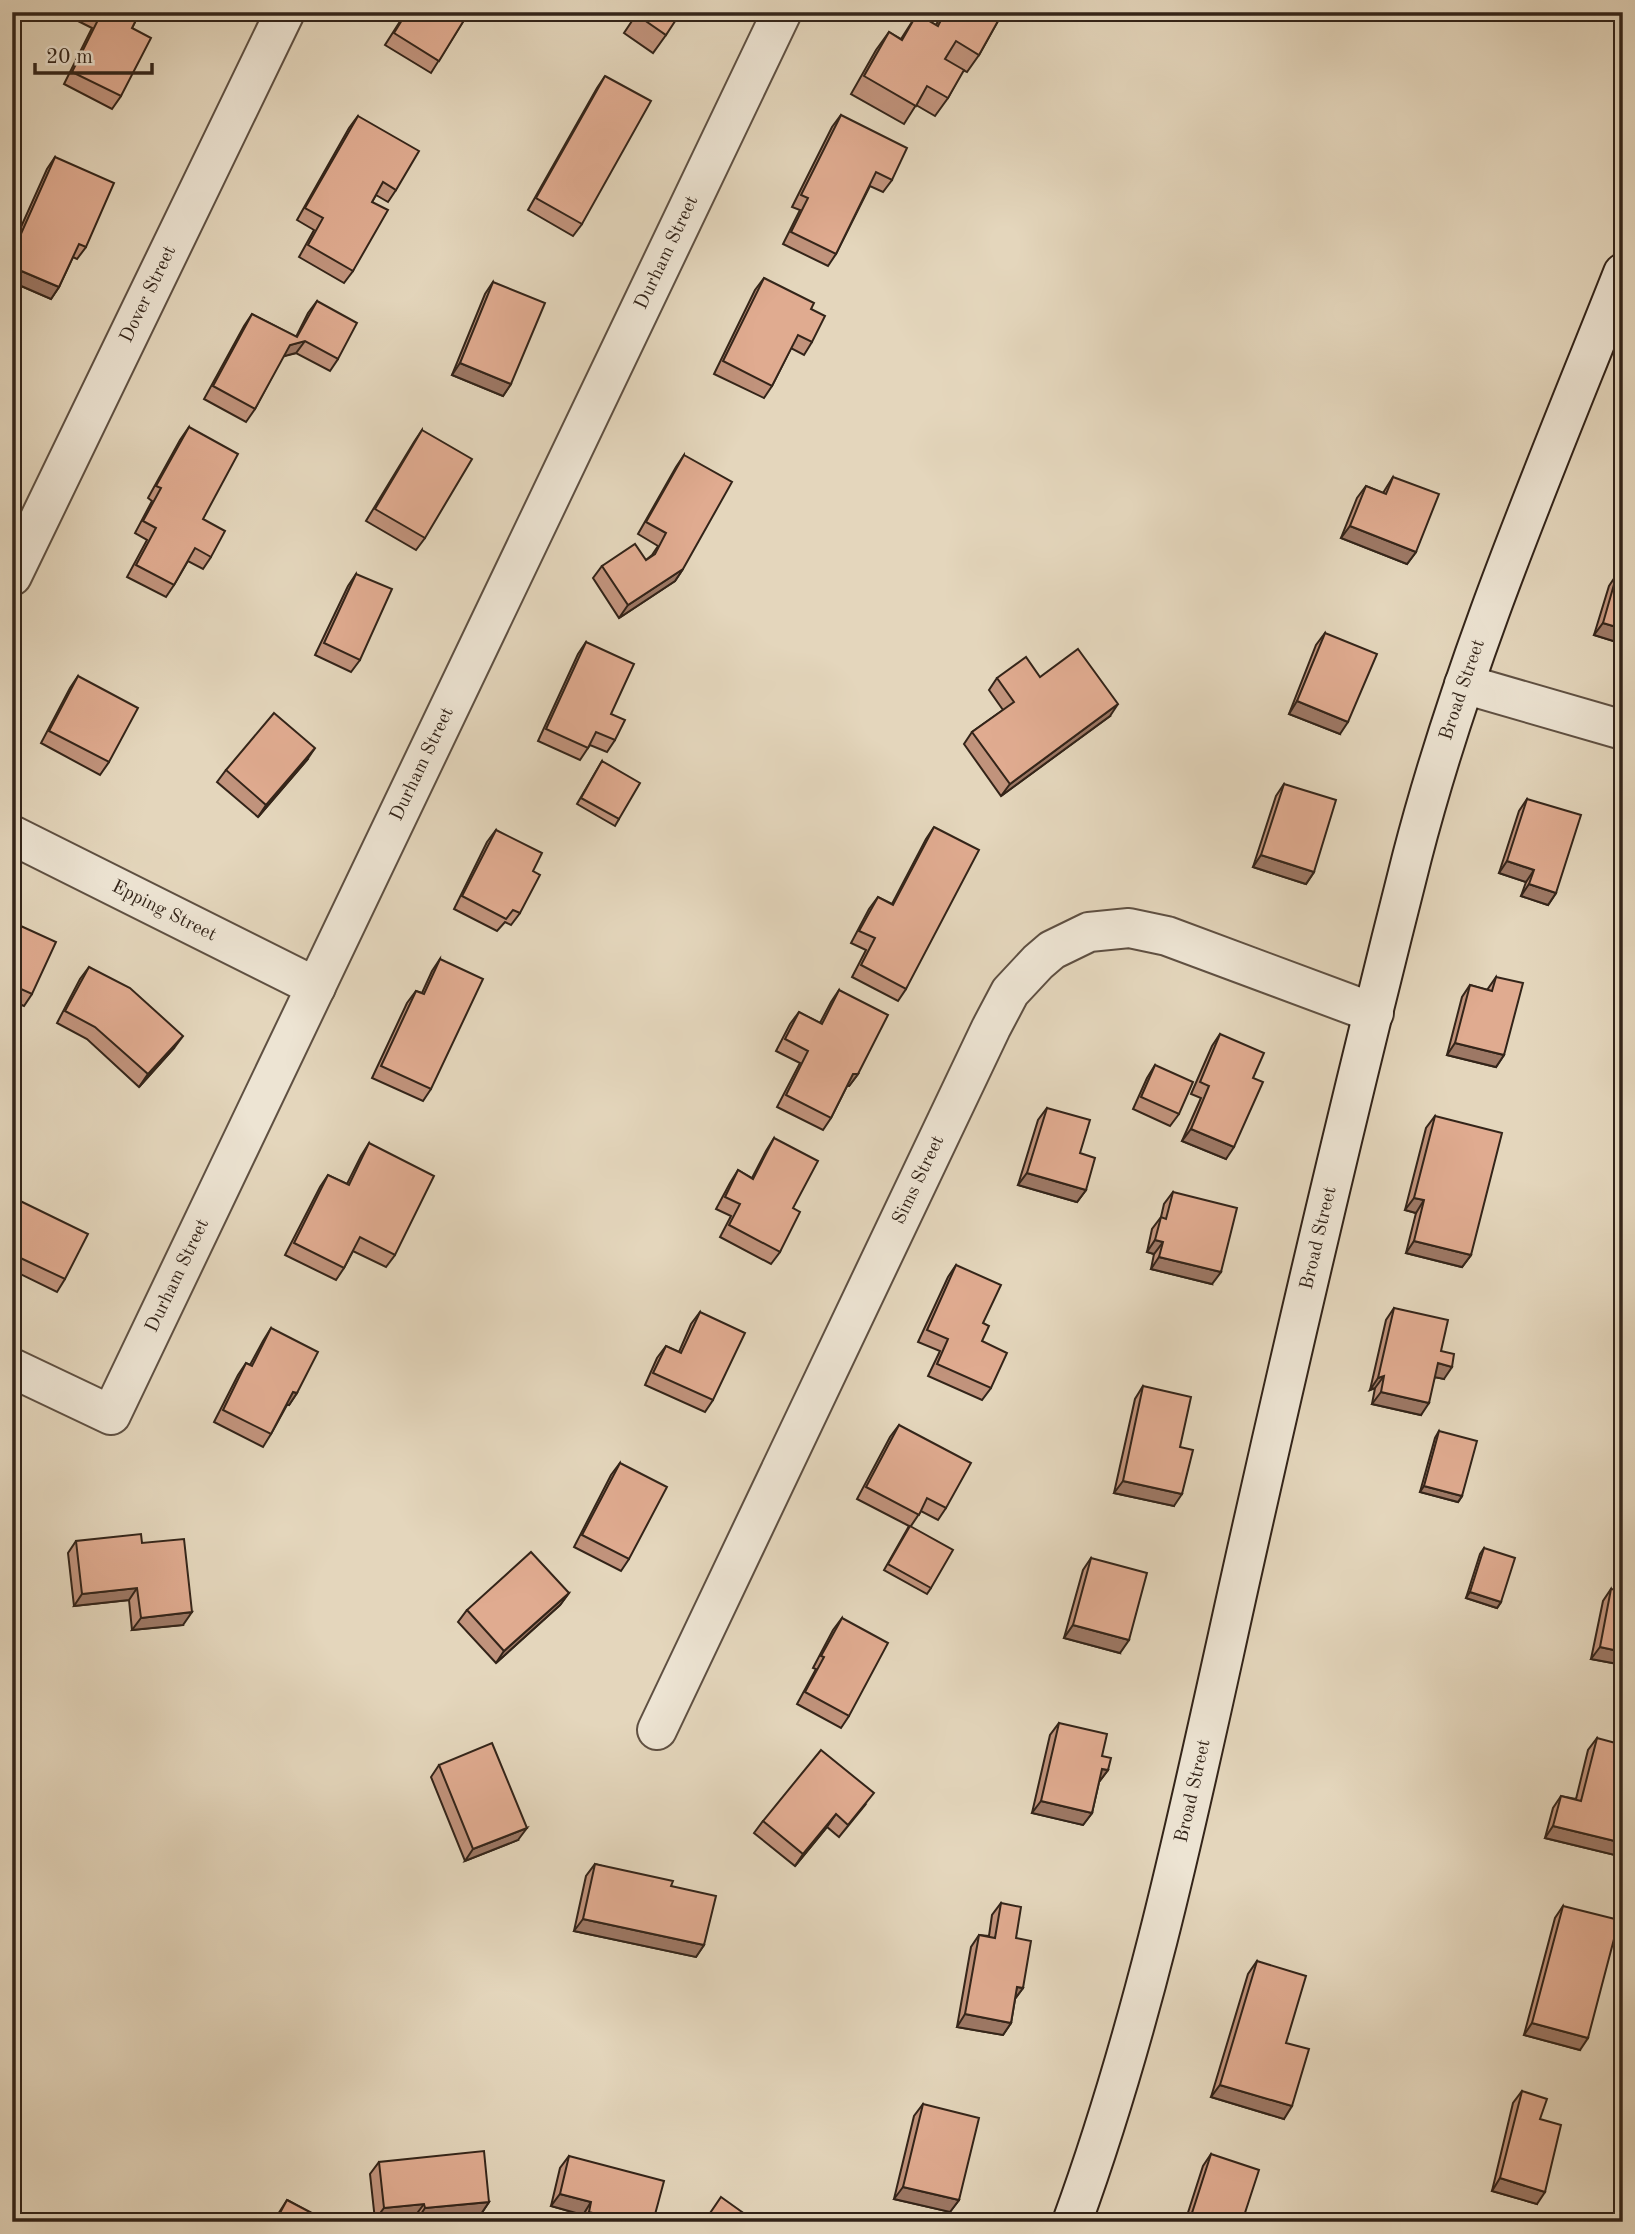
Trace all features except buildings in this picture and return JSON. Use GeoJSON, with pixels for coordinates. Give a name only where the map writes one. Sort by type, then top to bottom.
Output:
{"type":"FeatureCollection","features":[{"type":"Feature","properties":{"kind":"street","name":"Dover Street"},"geometry":{"type":"LineString","coordinates":[[12,576],[285,12]]}},
{"type":"Feature","properties":{"kind":"street","name":"Durham Street"},"geometry":{"type":"LineString","coordinates":[[12,1368],[111,1415],[782,12]]}},
{"type":"Feature","properties":{"kind":"street","name":"Broad Street"},"geometry":{"type":"LineString","coordinates":[[1072,2222],[1118,2089],[1150,1973],[1274,1431],[1414,851],[1464,684],[1623,272]]}},
{"type":"Feature","properties":{"kind":"street"},"geometry":{"type":"LineString","coordinates":[[1464,684],[1623,730]]}},
{"type":"Feature","properties":{"kind":"street","name":"Epping Street"},"geometry":{"type":"LineString","coordinates":[[12,835],[316,986]]}},
{"type":"Feature","properties":{"kind":"street","name":"Sims Street"},"geometry":{"type":"LineString","coordinates":[[657,1731],[991,1028],[1010,992],[1031,969],[1052,950],[1089,932],[1129,928],[1167,936],[1374,1013]]}}]}
